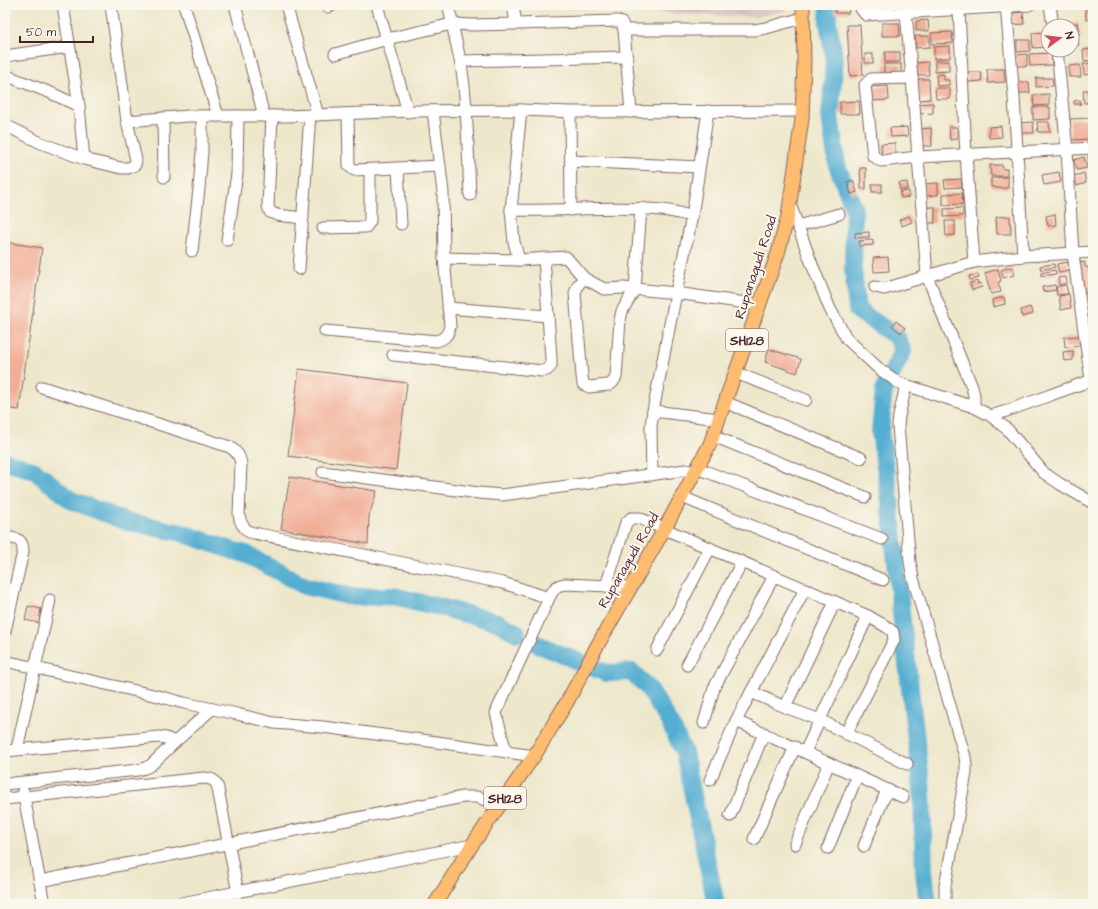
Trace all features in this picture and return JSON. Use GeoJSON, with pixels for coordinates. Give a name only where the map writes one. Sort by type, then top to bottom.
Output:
{"type":"FeatureCollection","features":[{"type":"Feature","properties":{"kind":"main road","name":"Rupanagudi Road"},"geometry":{"type":"LineString","coordinates":[[534,756],[573,691],[597,646],[665,528],[710,444],[736,373],[778,254],[788,216],[802,119],[804,63],[803,5]]}},
{"type":"Feature","properties":{"kind":"main road","name":"SH128"},"geometry":{"type":"LineString","coordinates":[[435,904],[472,845],[534,756]]}},
{"type":"Feature","properties":{"kind":"street"},"geometry":{"type":"LineString","coordinates":[[63,5],[79,106],[84,159]]}},
{"type":"Feature","properties":{"kind":"street"},"geometry":{"type":"LineString","coordinates":[[5,125],[41,143],[84,159],[121,168],[128,168],[135,165],[136,160],[128,121],[111,5]]}},
{"type":"Feature","properties":{"kind":"street"},"geometry":{"type":"LineString","coordinates":[[184,5],[218,116]]}},
{"type":"Feature","properties":{"kind":"street"},"geometry":{"type":"LineString","coordinates":[[235,5],[268,116],[268,206],[270,212],[277,215],[303,218]]}},
{"type":"Feature","properties":{"kind":"street"},"geometry":{"type":"LineString","coordinates":[[286,5],[314,115],[299,269]]}},
{"type":"Feature","properties":{"kind":"street"},"geometry":{"type":"LineString","coordinates":[[378,5],[408,112]]}},
{"type":"Feature","properties":{"kind":"street"},"geometry":{"type":"LineString","coordinates":[[449,5],[461,61],[466,111],[470,194]]}},
{"type":"Feature","properties":{"kind":"street"},"geometry":{"type":"LineString","coordinates":[[513,5],[516,24]]}},
{"type":"Feature","properties":{"kind":"street"},"geometry":{"type":"LineString","coordinates":[[860,5],[861,10],[866,15],[909,10],[1029,5]]}},
{"type":"Feature","properties":{"kind":"street"},"geometry":{"type":"LineString","coordinates":[[1050,5],[1052,18]]}},
{"type":"Feature","properties":{"kind":"street"},"geometry":{"type":"LineString","coordinates":[[1006,6],[1014,97],[1023,256]]}},
{"type":"Feature","properties":{"kind":"street"},"geometry":{"type":"LineString","coordinates":[[956,8],[974,262]]}},
{"type":"Feature","properties":{"kind":"street"},"geometry":{"type":"LineString","coordinates":[[909,10],[912,78],[927,276],[972,387],[974,407]]}},
{"type":"Feature","properties":{"kind":"street"},"geometry":{"type":"LineString","coordinates":[[624,30],[754,30],[804,18]]}},
{"type":"Feature","properties":{"kind":"street"},"geometry":{"type":"LineString","coordinates":[[335,54],[387,39],[452,24],[473,25],[618,21],[622,23],[624,30],[631,112]]}},
{"type":"Feature","properties":{"kind":"street"},"geometry":{"type":"LineString","coordinates":[[5,56],[69,47]]}},
{"type":"Feature","properties":{"kind":"street"},"geometry":{"type":"LineString","coordinates":[[461,61],[627,57]]}},
{"type":"Feature","properties":{"kind":"street"},"geometry":{"type":"LineString","coordinates":[[991,416],[1092,380],[1073,254],[1067,150],[1058,58]]}},
{"type":"Feature","properties":{"kind":"street"},"geometry":{"type":"LineString","coordinates":[[5,76],[51,93],[79,106]]}},
{"type":"Feature","properties":{"kind":"street"},"geometry":{"type":"LineString","coordinates":[[912,78],[871,79],[865,85],[873,156],[881,161],[918,157],[1093,148]]}},
{"type":"Feature","properties":{"kind":"street"},"geometry":{"type":"LineString","coordinates":[[519,260],[514,242],[511,210],[521,110]]}},
{"type":"Feature","properties":{"kind":"street"},"geometry":{"type":"LineString","coordinates":[[128,121],[202,116],[268,116],[433,111],[802,111]]}},
{"type":"Feature","properties":{"kind":"street"},"geometry":{"type":"LineString","coordinates":[[325,330],[437,341],[443,339],[448,334],[450,326],[444,258],[443,192],[433,111]]}},
{"type":"Feature","properties":{"kind":"street"},"geometry":{"type":"LineString","coordinates":[[652,475],[651,427],[653,411],[692,216],[708,111]]}},
{"type":"Feature","properties":{"kind":"street"},"geometry":{"type":"LineString","coordinates":[[570,112],[571,210]]}},
{"type":"Feature","properties":{"kind":"street"},"geometry":{"type":"LineString","coordinates":[[348,114],[349,166],[354,170],[440,166]]}},
{"type":"Feature","properties":{"kind":"street"},"geometry":{"type":"LineString","coordinates":[[192,251],[202,152],[202,116]]}},
{"type":"Feature","properties":{"kind":"street"},"geometry":{"type":"LineString","coordinates":[[226,240],[238,174],[238,116]]}},
{"type":"Feature","properties":{"kind":"street"},"geometry":{"type":"LineString","coordinates":[[163,118],[164,177]]}},
{"type":"Feature","properties":{"kind":"street"},"geometry":{"type":"LineString","coordinates":[[571,161],[699,167]]}},
{"type":"Feature","properties":{"kind":"street"},"geometry":{"type":"LineString","coordinates":[[398,168],[401,224]]}},
{"type":"Feature","properties":{"kind":"street"},"geometry":{"type":"LineString","coordinates":[[323,228],[366,227],[370,221],[370,170]]}},
{"type":"Feature","properties":{"kind":"street"},"geometry":{"type":"LineString","coordinates":[[790,204],[830,309],[847,339],[878,368],[903,384],[974,407],[991,416],[1008,430],[1044,472],[1060,484],[1093,503]]}},
{"type":"Feature","properties":{"kind":"street"},"geometry":{"type":"LineString","coordinates":[[511,210],[536,211],[641,208],[664,210],[692,216]]}},
{"type":"Feature","properties":{"kind":"street"},"geometry":{"type":"LineString","coordinates":[[584,278],[578,285],[575,292],[583,384],[589,386],[609,385],[616,377],[622,311],[635,289],[641,208]]}},
{"type":"Feature","properties":{"kind":"street"},"geometry":{"type":"LineString","coordinates":[[798,226],[839,214]]}},
{"type":"Feature","properties":{"kind":"street"},"geometry":{"type":"LineString","coordinates":[[875,287],[884,289],[974,262],[1023,256],[1093,252]]}},
{"type":"Feature","properties":{"kind":"street"},"geometry":{"type":"LineString","coordinates":[[444,258],[519,260],[566,257],[584,278],[604,289],[623,288],[676,293],[760,305]]}},
{"type":"Feature","properties":{"kind":"street"},"geometry":{"type":"LineString","coordinates":[[393,355],[542,371],[546,370],[551,366],[544,258]]}},
{"type":"Feature","properties":{"kind":"street"},"geometry":{"type":"LineString","coordinates":[[448,308],[548,316]]}},
{"type":"Feature","properties":{"kind":"street"},"geometry":{"type":"LineString","coordinates":[[736,373],[806,400]]}},
{"type":"Feature","properties":{"kind":"street"},"geometry":{"type":"LineString","coordinates":[[903,384],[898,426],[910,562],[913,578],[963,749],[966,765],[966,773],[945,886],[945,904]]}},
{"type":"Feature","properties":{"kind":"street"},"geometry":{"type":"LineString","coordinates":[[42,387],[230,447],[237,452],[240,458],[241,464],[238,515],[240,522],[249,532],[503,583],[549,598]]}},
{"type":"Feature","properties":{"kind":"street"},"geometry":{"type":"LineString","coordinates":[[725,402],[861,458]]}},
{"type":"Feature","properties":{"kind":"street"},"geometry":{"type":"LineString","coordinates":[[653,411],[719,419]]}},
{"type":"Feature","properties":{"kind":"street"},"geometry":{"type":"LineString","coordinates":[[713,436],[866,497]]}},
{"type":"Feature","properties":{"kind":"street"},"geometry":{"type":"LineString","coordinates":[[323,472],[502,495],[685,470],[696,470],[882,539]]}},
{"type":"Feature","properties":{"kind":"street"},"geometry":{"type":"LineString","coordinates":[[682,497],[883,580]]}},
{"type":"Feature","properties":{"kind":"street"},"geometry":{"type":"LineString","coordinates":[[606,586],[626,523],[631,518],[639,518],[868,616],[887,627],[892,632],[894,640],[846,734]]}},
{"type":"Feature","properties":{"kind":"street"},"geometry":{"type":"LineString","coordinates":[[5,537],[20,540],[23,545],[23,552],[5,631]]}},
{"type":"Feature","properties":{"kind":"street"},"geometry":{"type":"LineString","coordinates":[[657,650],[710,548]]}},
{"type":"Feature","properties":{"kind":"street"},"geometry":{"type":"LineString","coordinates":[[687,665],[742,562]]}},
{"type":"Feature","properties":{"kind":"street"},"geometry":{"type":"LineString","coordinates":[[704,722],[714,688],[774,576]]}},
{"type":"Feature","properties":{"kind":"street"},"geometry":{"type":"LineString","coordinates":[[506,752],[496,713],[554,588],[560,584],[631,587]]}},
{"type":"Feature","properties":{"kind":"street"},"geometry":{"type":"LineString","coordinates":[[710,780],[736,720],[805,589]]}},
{"type":"Feature","properties":{"kind":"street"},"geometry":{"type":"LineString","coordinates":[[17,750],[50,600]]}},
{"type":"Feature","properties":{"kind":"street"},"geometry":{"type":"LineString","coordinates":[[785,707],[835,602]]}},
{"type":"Feature","properties":{"kind":"street"},"geometry":{"type":"LineString","coordinates":[[754,839],[800,750],[820,720],[868,616]]}},
{"type":"Feature","properties":{"kind":"street"},"geometry":{"type":"LineString","coordinates":[[5,661],[274,723],[330,728],[444,742],[534,756]]}},
{"type":"Feature","properties":{"kind":"street"},"geometry":{"type":"LineString","coordinates":[[751,692],[820,720],[907,764]]}},
{"type":"Feature","properties":{"kind":"street"},"geometry":{"type":"LineString","coordinates":[[5,784],[145,768],[151,765],[212,709]]}},
{"type":"Feature","properties":{"kind":"street"},"geometry":{"type":"LineString","coordinates":[[736,720],[903,797]]}},
{"type":"Feature","properties":{"kind":"street"},"geometry":{"type":"LineString","coordinates":[[730,816],[764,733]]}},
{"type":"Feature","properties":{"kind":"street"},"geometry":{"type":"LineString","coordinates":[[5,750],[160,737],[175,742]]}},
{"type":"Feature","properties":{"kind":"street"},"geometry":{"type":"LineString","coordinates":[[795,844],[829,763]]}},
{"type":"Feature","properties":{"kind":"street"},"geometry":{"type":"LineString","coordinates":[[828,848],[857,776]]}},
{"type":"Feature","properties":{"kind":"street"},"geometry":{"type":"LineString","coordinates":[[5,799],[204,778],[212,779],[217,783],[238,892]]}},
{"type":"Feature","properties":{"kind":"street"},"geometry":{"type":"LineString","coordinates":[[22,782],[44,904]]}},
{"type":"Feature","properties":{"kind":"street"},"geometry":{"type":"LineString","coordinates":[[864,846],[887,790]]}},
{"type":"Feature","properties":{"kind":"street"},"geometry":{"type":"LineString","coordinates":[[40,881],[463,797],[477,797],[500,805]]}},
{"type":"Feature","properties":{"kind":"street"},"geometry":{"type":"LineString","coordinates":[[177,904],[472,845]]}},
{"type":"Feature","properties":{"kind":"shaded area"},"geometry":{"type":"Polygon","coordinates":[[[557,5],[783,5],[785,11],[756,17],[562,8],[557,5]]]}},
{"type":"Feature","properties":{"kind":"building"},"geometry":{"type":"Polygon","coordinates":[[[912,5],[948,5],[913,9],[912,5]]]}},
{"type":"Feature","properties":{"kind":"building"},"geometry":{"type":"Polygon","coordinates":[[[1093,6],[1093,19],[1086,20],[1085,7],[1093,6]]]}},
{"type":"Feature","properties":{"kind":"building"},"geometry":{"type":"Polygon","coordinates":[[[835,7],[848,7],[849,13],[835,13],[835,7]]]}},
{"type":"Feature","properties":{"kind":"building"},"geometry":{"type":"Polygon","coordinates":[[[1023,12],[1024,24],[1013,25],[1012,13],[1023,12]]]}},
{"type":"Feature","properties":{"kind":"building"},"geometry":{"type":"Polygon","coordinates":[[[928,20],[929,31],[916,31],[916,21],[928,20]]]}},
{"type":"Feature","properties":{"kind":"building"},"geometry":{"type":"Polygon","coordinates":[[[882,23],[899,23],[900,36],[882,36],[882,23]]]}},
{"type":"Feature","properties":{"kind":"building"},"geometry":{"type":"Polygon","coordinates":[[[847,25],[860,25],[863,75],[850,76],[847,25]]]}},
{"type":"Feature","properties":{"kind":"building"},"geometry":{"type":"Polygon","coordinates":[[[952,32],[953,43],[932,44],[931,33],[952,32]]]}},
{"type":"Feature","properties":{"kind":"building"},"geometry":{"type":"Polygon","coordinates":[[[1040,32],[1040,48],[1033,48],[1032,33],[1040,32]]]}},
{"type":"Feature","properties":{"kind":"building"},"geometry":{"type":"Polygon","coordinates":[[[915,36],[929,36],[930,47],[916,48],[915,36]]]}},
{"type":"Feature","properties":{"kind":"building"},"geometry":{"type":"Polygon","coordinates":[[[1017,40],[1030,40],[1030,51],[1017,52],[1017,40]]]}},
{"type":"Feature","properties":{"kind":"building"},"geometry":{"type":"Polygon","coordinates":[[[950,46],[950,58],[934,59],[934,47],[950,46]]]}},
{"type":"Feature","properties":{"kind":"building"},"geometry":{"type":"Polygon","coordinates":[[[1093,49],[1093,60],[1084,61],[1083,50],[1093,49]]]}},
{"type":"Feature","properties":{"kind":"building"},"geometry":{"type":"Polygon","coordinates":[[[885,52],[900,52],[900,62],[885,62],[885,52]]]}},
{"type":"Feature","properties":{"kind":"building"},"geometry":{"type":"Polygon","coordinates":[[[865,54],[873,54],[873,63],[865,63],[865,54]]]}},
{"type":"Feature","properties":{"kind":"building"},"geometry":{"type":"Polygon","coordinates":[[[1027,54],[1027,66],[1016,66],[1016,55],[1027,54]]]}},
{"type":"Feature","properties":{"kind":"building"},"geometry":{"type":"Polygon","coordinates":[[[1029,54],[1040,54],[1040,58],[1051,58],[1052,65],[1030,66],[1029,54]]]}},
{"type":"Feature","properties":{"kind":"building"},"geometry":{"type":"Polygon","coordinates":[[[935,61],[949,61],[949,71],[935,72],[935,61]]]}},
{"type":"Feature","properties":{"kind":"building"},"geometry":{"type":"Polygon","coordinates":[[[928,62],[929,75],[915,75],[914,63],[928,62]]]}},
{"type":"Feature","properties":{"kind":"building"},"geometry":{"type":"Polygon","coordinates":[[[1093,63],[1093,74],[1084,75],[1083,64],[1093,63]]]}},
{"type":"Feature","properties":{"kind":"building"},"geometry":{"type":"Polygon","coordinates":[[[884,64],[901,64],[901,76],[884,76],[884,64]]]}},
{"type":"Feature","properties":{"kind":"building"},"geometry":{"type":"Polygon","coordinates":[[[1080,65],[1081,77],[1069,77],[1069,66],[1080,65]]]}},
{"type":"Feature","properties":{"kind":"building"},"geometry":{"type":"Polygon","coordinates":[[[987,69],[1004,69],[1005,82],[988,83],[987,69]]]}},
{"type":"Feature","properties":{"kind":"building"},"geometry":{"type":"Polygon","coordinates":[[[967,72],[981,72],[982,81],[968,82],[967,72]]]}},
{"type":"Feature","properties":{"kind":"building"},"geometry":{"type":"Polygon","coordinates":[[[944,74],[944,80],[949,80],[949,85],[937,86],[936,75],[944,74]]]}},
{"type":"Feature","properties":{"kind":"building"},"geometry":{"type":"Polygon","coordinates":[[[1036,78],[1052,78],[1053,86],[1036,87],[1036,78]]]}},
{"type":"Feature","properties":{"kind":"building"},"geometry":{"type":"Polygon","coordinates":[[[917,79],[929,79],[930,99],[918,100],[917,79]]]}},
{"type":"Feature","properties":{"kind":"building"},"geometry":{"type":"Polygon","coordinates":[[[1016,82],[1029,82],[1030,93],[1016,93],[1016,82]]]}},
{"type":"Feature","properties":{"kind":"building"},"geometry":{"type":"Polygon","coordinates":[[[888,86],[889,100],[871,101],[870,87],[888,86]]]}},
{"type":"Feature","properties":{"kind":"building"},"geometry":{"type":"Polygon","coordinates":[[[935,88],[950,88],[950,99],[936,99],[935,88]]]}},
{"type":"Feature","properties":{"kind":"building"},"geometry":{"type":"Polygon","coordinates":[[[1083,90],[1093,90],[1093,103],[1084,103],[1083,90]]]}},
{"type":"Feature","properties":{"kind":"building"},"geometry":{"type":"Polygon","coordinates":[[[1049,94],[1049,105],[1034,106],[1033,95],[1049,94]]]}},
{"type":"Feature","properties":{"kind":"building"},"geometry":{"type":"Polygon","coordinates":[[[1080,100],[1081,104],[1074,104],[1074,101],[1080,100]]]}},
{"type":"Feature","properties":{"kind":"building"},"geometry":{"type":"Polygon","coordinates":[[[859,101],[860,114],[840,114],[840,102],[859,101]]]}},
{"type":"Feature","properties":{"kind":"building"},"geometry":{"type":"Polygon","coordinates":[[[933,103],[933,113],[918,114],[918,104],[933,103]]]}},
{"type":"Feature","properties":{"kind":"building"},"geometry":{"type":"Polygon","coordinates":[[[1033,107],[1050,107],[1050,119],[1033,120],[1033,107]]]}},
{"type":"Feature","properties":{"kind":"building"},"geometry":{"type":"Polygon","coordinates":[[[1093,118],[1093,139],[1071,140],[1070,119],[1093,118]]]}},
{"type":"Feature","properties":{"kind":"building"},"geometry":{"type":"Polygon","coordinates":[[[1033,122],[1034,133],[1020,133],[1019,123],[1033,122]]]}},
{"type":"Feature","properties":{"kind":"building"},"geometry":{"type":"Polygon","coordinates":[[[1037,122],[1049,122],[1050,132],[1038,132],[1037,122]]]}},
{"type":"Feature","properties":{"kind":"building"},"geometry":{"type":"Polygon","coordinates":[[[1001,126],[1002,137],[989,138],[989,127],[1001,126]]]}},
{"type":"Feature","properties":{"kind":"building"},"geometry":{"type":"Polygon","coordinates":[[[907,127],[908,136],[891,137],[890,128],[907,127]]]}},
{"type":"Feature","properties":{"kind":"building"},"geometry":{"type":"Polygon","coordinates":[[[949,127],[957,127],[957,139],[950,140],[949,127]]]}},
{"type":"Feature","properties":{"kind":"building"},"geometry":{"type":"Polygon","coordinates":[[[931,128],[932,146],[921,146],[920,129],[931,128]]]}},
{"type":"Feature","properties":{"kind":"building"},"geometry":{"type":"Polygon","coordinates":[[[895,143],[895,154],[882,155],[881,144],[895,143]]]}},
{"type":"Feature","properties":{"kind":"building"},"geometry":{"type":"Polygon","coordinates":[[[1088,156],[1093,156],[1093,166],[1089,166],[1088,156]]]}},
{"type":"Feature","properties":{"kind":"building"},"geometry":{"type":"Polygon","coordinates":[[[1084,157],[1087,168],[1077,170],[1074,160],[1084,157]]]}},
{"type":"Feature","properties":{"kind":"building"},"geometry":{"type":"Polygon","coordinates":[[[990,165],[1002,165],[1003,169],[1007,169],[1007,176],[991,176],[990,165]]]}},
{"type":"Feature","properties":{"kind":"building"},"geometry":{"type":"Polygon","coordinates":[[[860,168],[866,168],[866,189],[861,189],[860,168]]]}},
{"type":"Feature","properties":{"kind":"building"},"geometry":{"type":"Polygon","coordinates":[[[1059,172],[1061,182],[1044,185],[1042,175],[1059,172]]]}},
{"type":"Feature","properties":{"kind":"building"},"geometry":{"type":"Polygon","coordinates":[[[1084,173],[1086,183],[1077,186],[1074,176],[1084,173]]]}},
{"type":"Feature","properties":{"kind":"building"},"geometry":{"type":"Polygon","coordinates":[[[1008,177],[1008,188],[991,187],[991,178],[1008,177]]]}},
{"type":"Feature","properties":{"kind":"building"},"geometry":{"type":"Polygon","coordinates":[[[961,179],[962,187],[945,188],[944,180],[961,179]]]}},
{"type":"Feature","properties":{"kind":"building"},"geometry":{"type":"Polygon","coordinates":[[[853,180],[857,192],[851,194],[847,182],[853,180]]]}},
{"type":"Feature","properties":{"kind":"building"},"geometry":{"type":"Polygon","coordinates":[[[907,182],[908,189],[900,190],[899,183],[907,182]]]}},
{"type":"Feature","properties":{"kind":"building"},"geometry":{"type":"Polygon","coordinates":[[[938,183],[938,195],[924,196],[924,184],[938,183]]]}},
{"type":"Feature","properties":{"kind":"building"},"geometry":{"type":"Polygon","coordinates":[[[872,184],[882,184],[882,192],[872,192],[872,184]]]}},
{"type":"Feature","properties":{"kind":"building"},"geometry":{"type":"Polygon","coordinates":[[[909,191],[909,197],[901,198],[900,192],[909,191]]]}},
{"type":"Feature","properties":{"kind":"building"},"geometry":{"type":"Polygon","coordinates":[[[962,193],[963,204],[943,205],[943,194],[962,193]]]}},
{"type":"Feature","properties":{"kind":"building"},"geometry":{"type":"Polygon","coordinates":[[[928,207],[935,207],[935,223],[928,223],[928,207]]]}},
{"type":"Feature","properties":{"kind":"building"},"geometry":{"type":"Polygon","coordinates":[[[963,208],[963,216],[944,217],[944,209],[963,208]]]}},
{"type":"Feature","properties":{"kind":"building"},"geometry":{"type":"Polygon","coordinates":[[[1055,214],[1056,225],[1048,226],[1046,216],[1055,214]]]}},
{"type":"Feature","properties":{"kind":"building"},"geometry":{"type":"Polygon","coordinates":[[[909,216],[912,222],[902,226],[899,220],[909,216]]]}},
{"type":"Feature","properties":{"kind":"building"},"geometry":{"type":"Polygon","coordinates":[[[1010,216],[1011,234],[997,234],[996,217],[1010,216]]]}},
{"type":"Feature","properties":{"kind":"building"},"geometry":{"type":"Polygon","coordinates":[[[945,221],[955,221],[955,235],[946,236],[945,221]]]}},
{"type":"Feature","properties":{"kind":"building"},"geometry":{"type":"Polygon","coordinates":[[[869,232],[869,237],[855,238],[855,233],[869,232]]]}},
{"type":"Feature","properties":{"kind":"building"},"geometry":{"type":"Polygon","coordinates":[[[873,240],[873,245],[859,246],[859,241],[873,240]]]}},
{"type":"Feature","properties":{"kind":"building"},"geometry":{"type":"Polygon","coordinates":[[[5,242],[42,248],[19,410],[5,408],[5,242]]]}},
{"type":"Feature","properties":{"kind":"building"},"geometry":{"type":"Polygon","coordinates":[[[888,257],[889,271],[874,272],[873,258],[888,257]]]}},
{"type":"Feature","properties":{"kind":"building"},"geometry":{"type":"Polygon","coordinates":[[[1068,262],[1069,271],[1059,273],[1057,264],[1068,262]]]}},
{"type":"Feature","properties":{"kind":"building"},"geometry":{"type":"Polygon","coordinates":[[[1085,262],[1085,267],[1088,267],[1090,279],[1093,278],[1093,293],[1085,294],[1080,263],[1085,262]]]}},
{"type":"Feature","properties":{"kind":"building"},"geometry":{"type":"Polygon","coordinates":[[[1054,264],[1055,267],[1041,270],[1040,266],[1054,264]]]}},
{"type":"Feature","properties":{"kind":"building"},"geometry":{"type":"Polygon","coordinates":[[[1012,267],[1014,275],[1003,278],[1001,270],[1012,267]]]}},
{"type":"Feature","properties":{"kind":"building"},"geometry":{"type":"Polygon","coordinates":[[[998,269],[1001,281],[998,282],[1001,292],[991,294],[985,273],[998,269]]]}},
{"type":"Feature","properties":{"kind":"building"},"geometry":{"type":"Polygon","coordinates":[[[1055,270],[1056,274],[1041,276],[1041,273],[1055,270]]]}},
{"type":"Feature","properties":{"kind":"building"},"geometry":{"type":"Polygon","coordinates":[[[978,274],[979,278],[970,280],[969,276],[978,274]]]}},
{"type":"Feature","properties":{"kind":"building"},"geometry":{"type":"Polygon","coordinates":[[[1066,277],[1067,283],[1059,285],[1058,278],[1066,277]]]}},
{"type":"Feature","properties":{"kind":"building"},"geometry":{"type":"Polygon","coordinates":[[[977,281],[978,284],[981,283],[982,287],[972,290],[970,283],[977,281]]]}},
{"type":"Feature","properties":{"kind":"building"},"geometry":{"type":"Polygon","coordinates":[[[1055,285],[1056,290],[1043,292],[1042,287],[1055,285]]]}},
{"type":"Feature","properties":{"kind":"building"},"geometry":{"type":"Polygon","coordinates":[[[1066,285],[1068,294],[1057,295],[1056,287],[1066,285]]]}},
{"type":"Feature","properties":{"kind":"building"},"geometry":{"type":"Polygon","coordinates":[[[1069,294],[1071,308],[1061,310],[1059,296],[1069,294]]]}},
{"type":"Feature","properties":{"kind":"building"},"geometry":{"type":"Polygon","coordinates":[[[1004,297],[1005,304],[993,307],[992,300],[1004,297]]]}},
{"type":"Feature","properties":{"kind":"building"},"geometry":{"type":"Polygon","coordinates":[[[1030,307],[1033,314],[1022,317],[1021,310],[1030,307]]]}},
{"type":"Feature","properties":{"kind":"building"},"geometry":{"type":"Polygon","coordinates":[[[896,321],[905,328],[901,333],[892,326],[896,321]]]}},
{"type":"Feature","properties":{"kind":"building"},"geometry":{"type":"Polygon","coordinates":[[[1079,336],[1080,346],[1065,347],[1064,337],[1079,336]]]}},
{"type":"Feature","properties":{"kind":"building"},"geometry":{"type":"Polygon","coordinates":[[[769,349],[801,359],[797,373],[765,362],[769,349]]]}},
{"type":"Feature","properties":{"kind":"building"},"geometry":{"type":"Polygon","coordinates":[[[1073,351],[1073,360],[1064,361],[1063,352],[1073,351]]]}},
{"type":"Feature","properties":{"kind":"building"},"geometry":{"type":"Polygon","coordinates":[[[299,369],[407,383],[396,470],[288,456],[299,369]]]}},
{"type":"Feature","properties":{"kind":"building"},"geometry":{"type":"Polygon","coordinates":[[[290,477],[377,491],[369,516],[368,544],[281,529],[290,477]]]}},
{"type":"Feature","properties":{"kind":"building"},"geometry":{"type":"Polygon","coordinates":[[[28,606],[41,609],[39,623],[25,620],[28,606]]]}},
{"type":"Feature","properties":{"kind":"waterway"},"geometry":{"type":"LineString","coordinates":[[829,5],[828,22],[834,57],[830,116],[837,165],[854,209],[853,268],[857,310],[897,337],[903,351],[884,389],[880,432],[890,501],[901,612],[922,791],[924,872],[928,904]]}},
{"type":"Feature","properties":{"kind":"waterway"},"geometry":{"type":"LineString","coordinates":[[5,461],[35,471],[71,500],[125,521],[182,533],[246,554],[305,586],[353,597],[394,596],[497,622],[517,633]]}},
{"type":"Feature","properties":{"kind":"waterway"},"geometry":{"type":"LineString","coordinates":[[537,644],[606,673],[632,672],[649,689],[670,723],[684,752],[716,904]]}}]}
